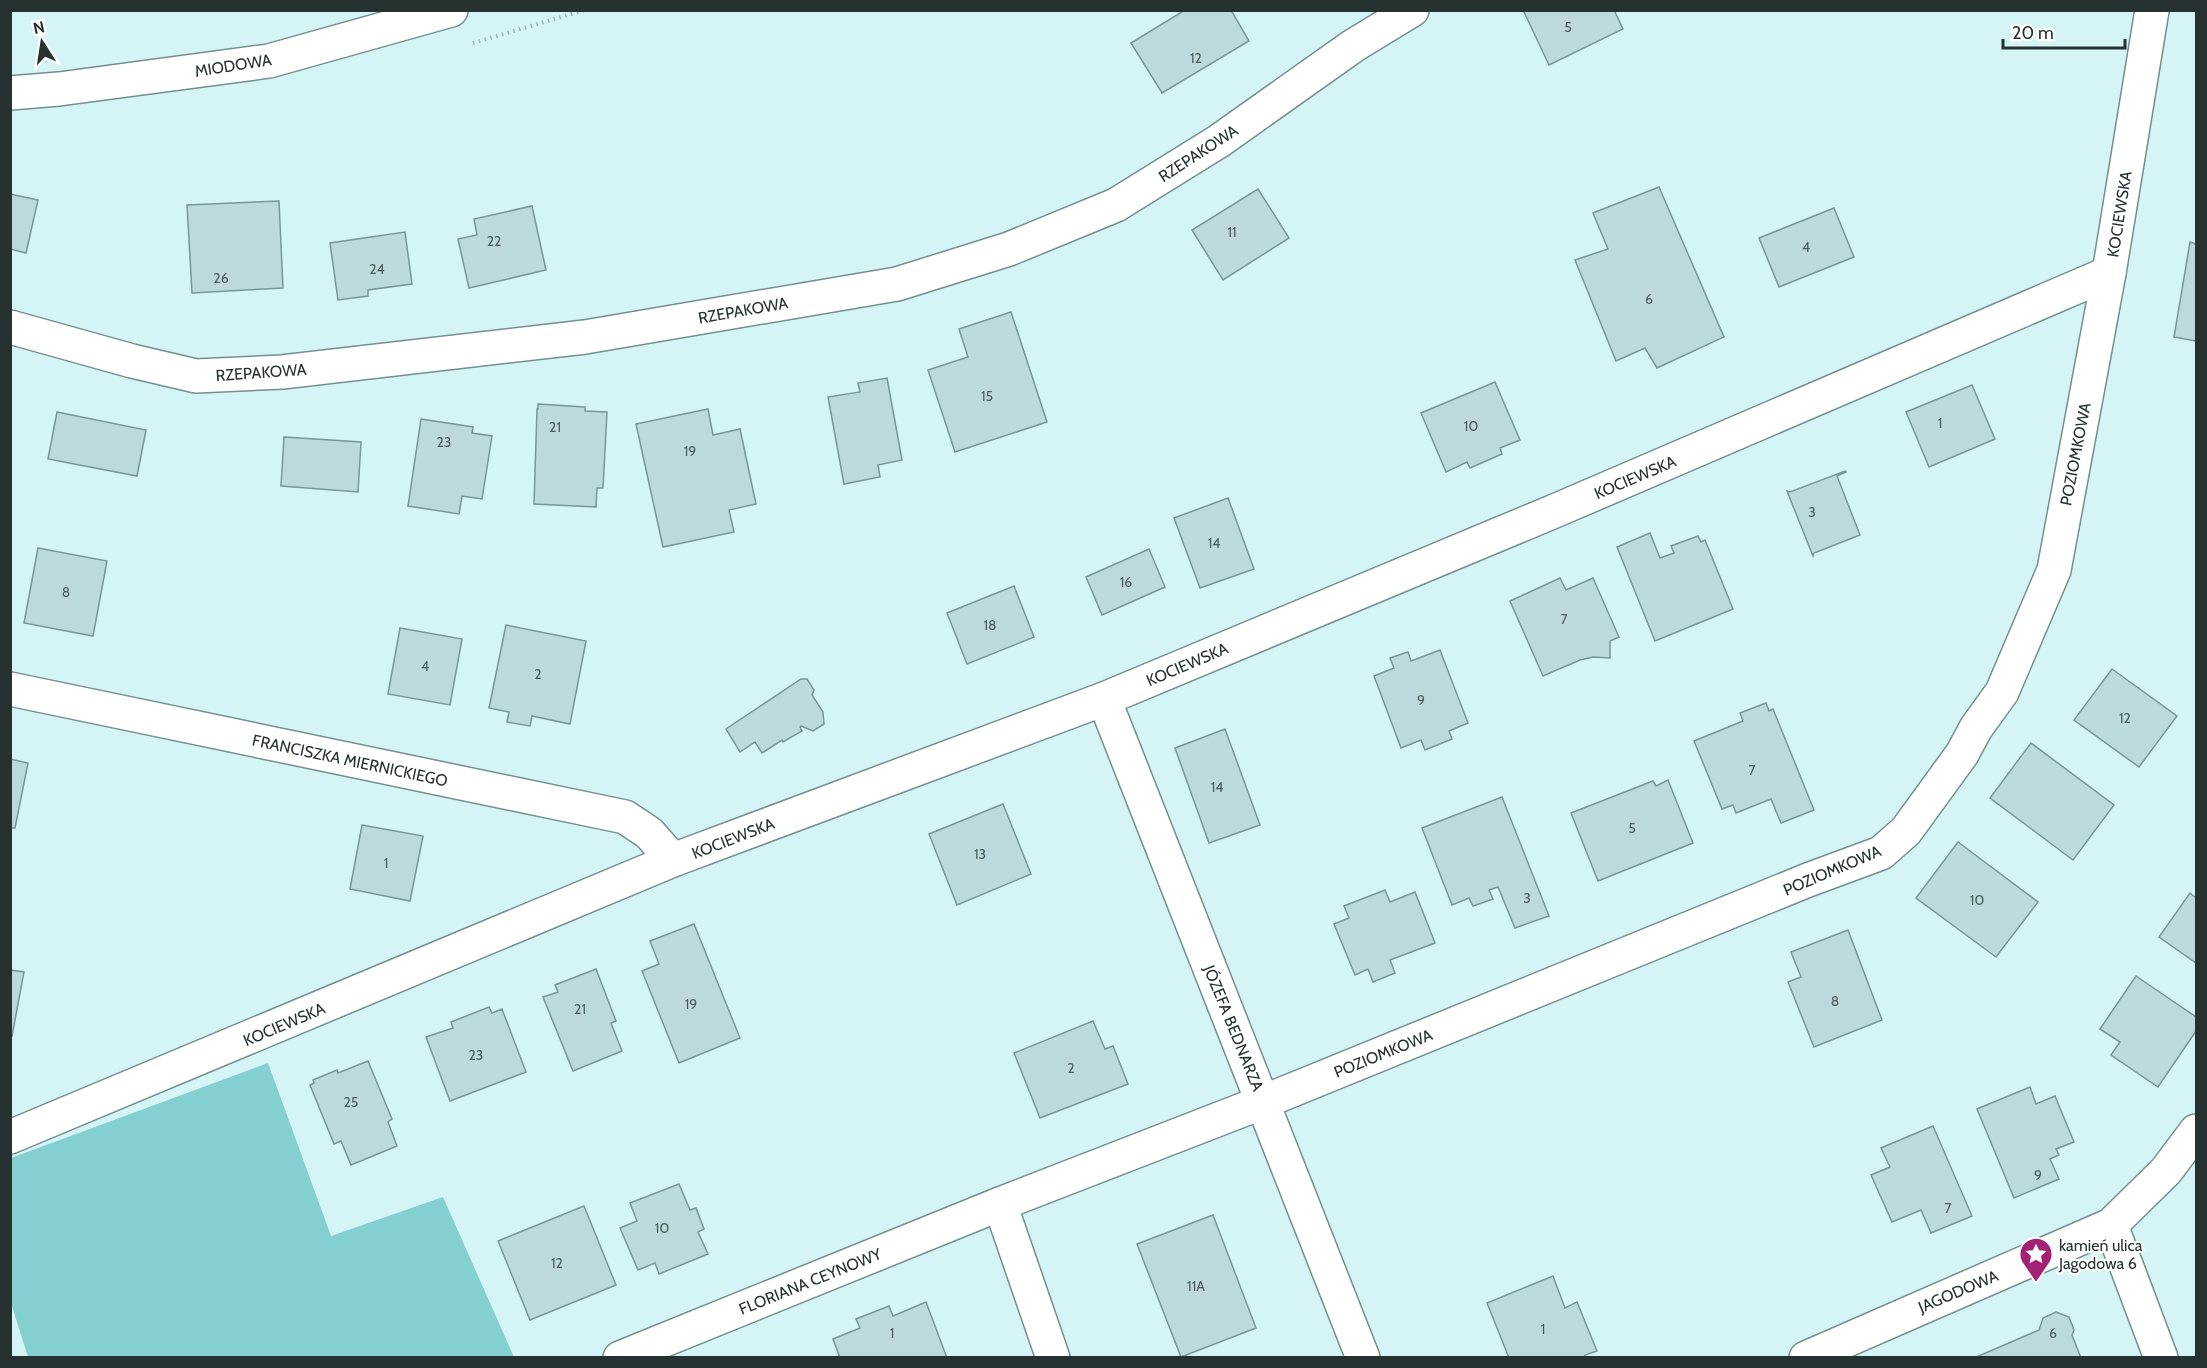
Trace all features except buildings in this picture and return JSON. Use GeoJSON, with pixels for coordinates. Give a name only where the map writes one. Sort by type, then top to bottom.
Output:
{"type":"FeatureCollection","features":[{"type":"Feature","properties":{"kind":"street","name":"MIODOWA"},"geometry":{"type":"LineString","coordinates":[[10,93],[59,89],[269,61],[451,10]]}},
{"type":"Feature","properties":{"kind":"street","name":"RZEPAKOWA"},"geometry":{"type":"LineString","coordinates":[[10,327],[196,376],[271,373],[585,337],[897,284],[1009,249],[1116,205],[1219,141],[1353,46],[1412,10]]}},
{"type":"Feature","properties":{"kind":"street","name":"KOCIEWSKA"},"geometry":{"type":"LineString","coordinates":[[10,1137],[673,860],[1104,699],[1557,510],[2109,273],[2152,10]]}},
{"type":"Feature","properties":{"kind":"street","name":"POZIOMKOWA"},"geometry":{"type":"LineString","coordinates":[[1263,1102],[1808,880],[1881,853],[1906,831],[1962,754],[1976,728],[2002,692],[2054,570],[2109,273]]}},
{"type":"Feature","properties":{"kind":"street","name":"FRANCISZKA MIERNICKIEGO"},"geometry":{"type":"LineString","coordinates":[[10,689],[625,817],[650,833],[673,860]]}},
{"type":"Feature","properties":{"kind":"street","name":"JÓZEFA BEDNARZA"},"geometry":{"type":"LineString","coordinates":[[1104,699],[1363,1358]]}},
{"type":"Feature","properties":{"kind":"street","name":"FLORIANA CEYNOWY"},"geometry":{"type":"LineString","coordinates":[[620,1358],[1000,1204],[1263,1102]]}},
{"type":"Feature","properties":{"kind":"street"},"geometry":{"type":"LineString","coordinates":[[2161,1358],[2111,1225],[2166,1172],[2196,1131]]}},
{"type":"Feature","properties":{"kind":"street"},"geometry":{"type":"LineString","coordinates":[[1000,1204],[1053,1358]]}},
{"type":"Feature","properties":{"kind":"street","name":"JAGODOWA"},"geometry":{"type":"LineString","coordinates":[[1806,1358],[2111,1225]]}},
{"type":"Feature","properties":{"kind":"shaded area"},"geometry":{"type":"Polygon","coordinates":[[[268,1063],[331,1236],[443,1197],[514,1357],[28,1357],[11,1303],[11,1158],[268,1063]]]}},
{"type":"Feature","properties":{"kind":"place","name":"kamień ulica Jagodowa 6"},"geometry":{"type":"Point","coordinates":[2036,1283]}}]}
